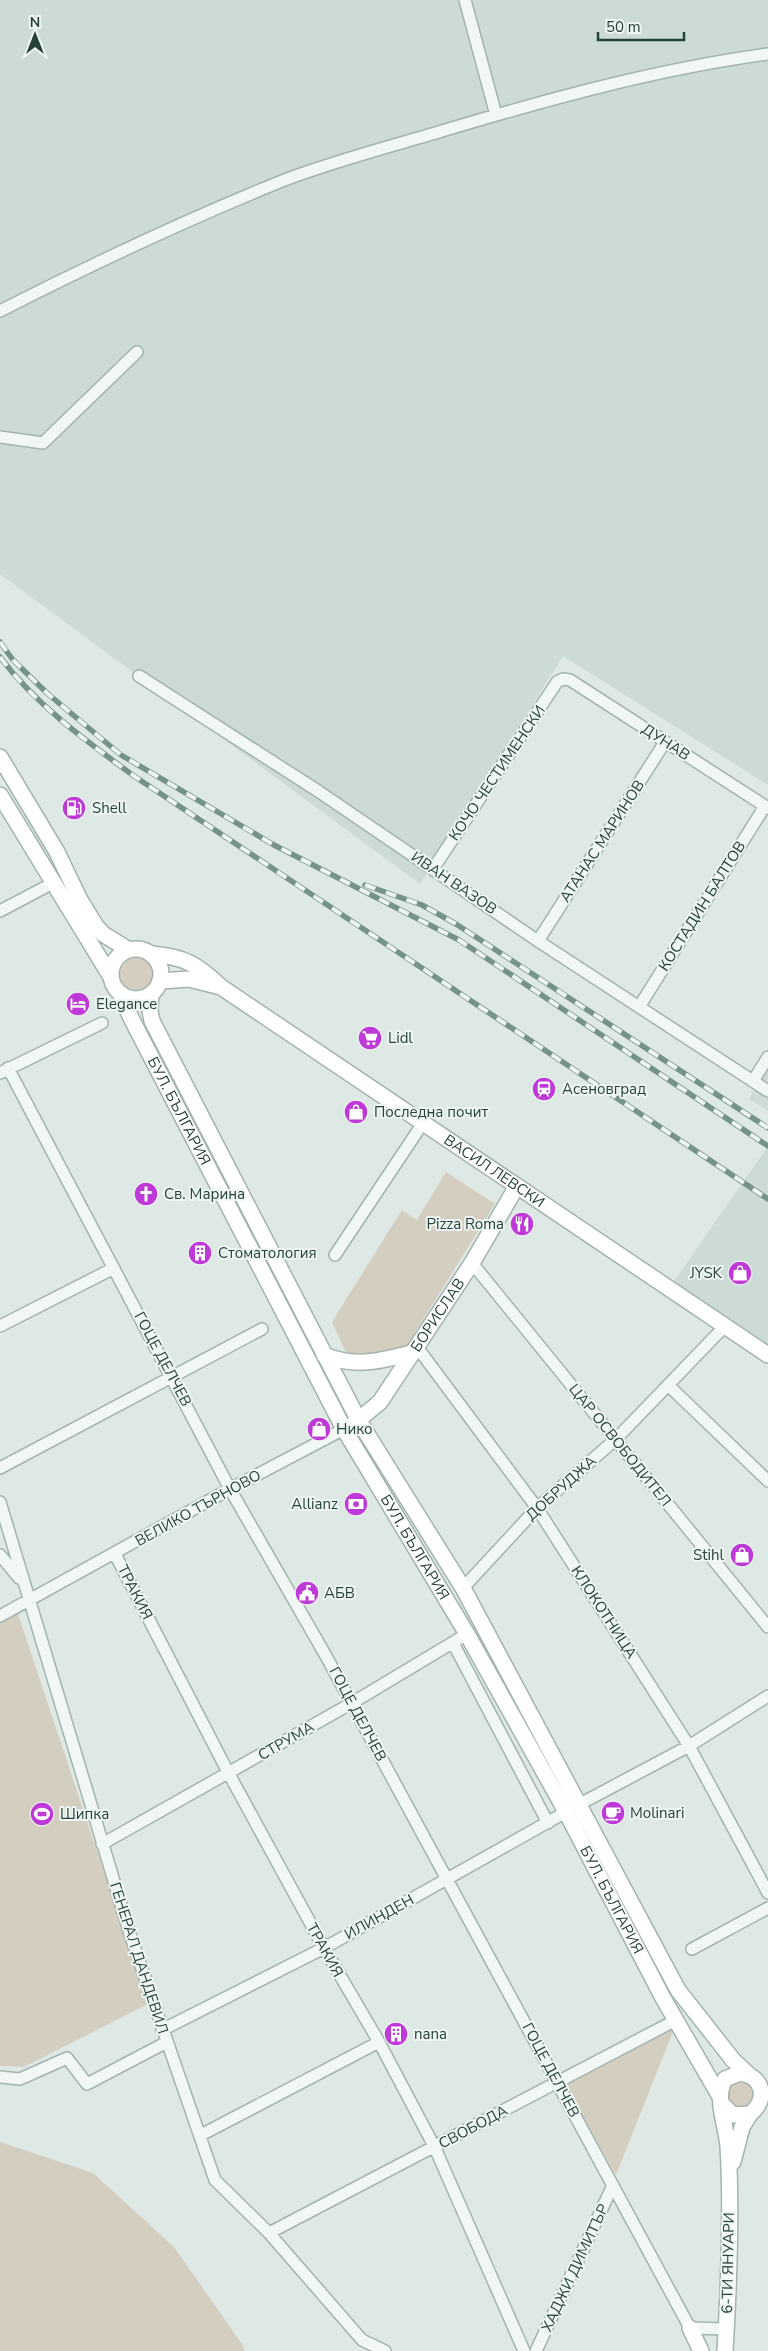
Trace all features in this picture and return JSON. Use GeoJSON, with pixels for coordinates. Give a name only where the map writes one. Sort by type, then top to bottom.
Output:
{"type":"FeatureCollection","features":[{"type":"Feature","properties":{"kind":"main road"},"geometry":{"type":"LineString","coordinates":[[0,757],[58,852],[80,900],[96,926],[108,938],[129,950]]}},
{"type":"Feature","properties":{"kind":"main road"},"geometry":{"type":"LineString","coordinates":[[0,795],[120,993],[133,999],[145,998],[156,988],[160,967],[152,954],[137,949],[129,950],[121,953],[112,964],[111,977]]}},
{"type":"Feature","properties":{"kind":"main road","name":"ВАСИЛ ЛЕВСКИ"},"geometry":{"type":"LineString","coordinates":[[152,954],[179,958],[201,969],[220,987],[768,1355]]}},
{"type":"Feature","properties":{"kind":"main road","name":"ВАСИЛ ЛЕВСКИ"},"geometry":{"type":"LineString","coordinates":[[156,988],[189,979],[220,987]]}},
{"type":"Feature","properties":{"kind":"main road","name":"БУЛ. БЪЛГАРИЯ"},"geometry":{"type":"LineString","coordinates":[[156,988],[150,1011],[152,1021],[359,1421],[462,1588],[580,1804],[678,1990],[733,2060],[757,2080]]}},
{"type":"Feature","properties":{"kind":"main road","name":"БУЛ. БЪЛГАРИЯ"},"geometry":{"type":"LineString","coordinates":[[120,993],[152,1060],[344,1429],[468,1634],[720,2099]]}},
{"type":"Feature","properties":{"kind":"main road","name":"БОРИСЛАВ"},"geometry":{"type":"LineString","coordinates":[[344,1429],[359,1421],[380,1402],[472,1263],[517,1186]]}},
{"type":"Feature","properties":{"kind":"main road"},"geometry":{"type":"LineString","coordinates":[[324,1354],[340,1361],[367,1363],[415,1349]]}},
{"type":"Feature","properties":{"kind":"main road"},"geometry":{"type":"LineString","coordinates":[[740,2073],[757,2080],[761,2086],[762,2095],[759,2108],[742,2127],[729,2175],[726,2126],[720,2099],[725,2079],[740,2073]]}},
{"type":"Feature","properties":{"kind":"main road"},"geometry":{"type":"LineString","coordinates":[[720,2099],[733,2115],[759,2108]]}},
{"type":"Feature","properties":{"kind":"main road","name":"6-ТИ ЯНУАРИ"},"geometry":{"type":"LineString","coordinates":[[726,2351],[729,2175]]}},
{"type":"Feature","properties":{"kind":"main road"},"geometry":{"type":"LineString","coordinates":[[690,2328],[701,2351]]}},
{"type":"Feature","properties":{"kind":"street"},"geometry":{"type":"LineString","coordinates":[[465,0],[496,115]]}},
{"type":"Feature","properties":{"kind":"street"},"geometry":{"type":"LineString","coordinates":[[0,311],[98,262],[283,181],[496,115],[624,80],[768,54]]}},
{"type":"Feature","properties":{"kind":"street"},"geometry":{"type":"LineString","coordinates":[[0,437],[43,442],[138,352]]}},
{"type":"Feature","properties":{"kind":"street","name":"ИВАН ВАЗОВ"},"geometry":{"type":"LineString","coordinates":[[140,676],[318,791],[538,941],[768,1091]]}},
{"type":"Feature","properties":{"kind":"street","name":"КОЧО ЧЕСТИМЕНСКИ"},"geometry":{"type":"LineString","coordinates":[[433,869],[557,682],[563,679]]}},
{"type":"Feature","properties":{"kind":"street","name":"ДУНАВ"},"geometry":{"type":"LineString","coordinates":[[563,679],[570,680],[767,807]]}},
{"type":"Feature","properties":{"kind":"street","name":"АТАНАС МАРИНОВ"},"geometry":{"type":"LineString","coordinates":[[538,941],[665,742]]}},
{"type":"Feature","properties":{"kind":"street","name":"КОСТАДИН БАЛТОВ"},"geometry":{"type":"LineString","coordinates":[[639,1006],[767,807]]}},
{"type":"Feature","properties":{"kind":"street"},"geometry":{"type":"LineString","coordinates":[[0,897],[3,910],[54,883]]}},
{"type":"Feature","properties":{"kind":"street"},"geometry":{"type":"LineString","coordinates":[[4,1071],[102,1023]]}},
{"type":"Feature","properties":{"kind":"street"},"geometry":{"type":"LineString","coordinates":[[753,1081],[768,1056]]}},
{"type":"Feature","properties":{"kind":"street","name":"ГОЦЕ ДЕЛЧЕВ"},"geometry":{"type":"LineString","coordinates":[[4,1071],[173,1377],[230,1489],[352,1704],[690,2328]]}},
{"type":"Feature","properties":{"kind":"street"},"geometry":{"type":"LineString","coordinates":[[335,1255],[423,1123]]}},
{"type":"Feature","properties":{"kind":"street","name":"ЦАР ОСВОБОДИТЕЛ"},"geometry":{"type":"LineString","coordinates":[[472,1263],[768,1627]]}},
{"type":"Feature","properties":{"kind":"street"},"geometry":{"type":"LineString","coordinates":[[0,1326],[114,1268]]}},
{"type":"Feature","properties":{"kind":"street","name":"ДОБРУДЖА"},"geometry":{"type":"LineString","coordinates":[[462,1588],[537,1508],[616,1439],[725,1326]]}},
{"type":"Feature","properties":{"kind":"street"},"geometry":{"type":"LineString","coordinates":[[0,1468],[262,1329]]}},
{"type":"Feature","properties":{"kind":"street","name":"КЛОКОТНИЦА"},"geometry":{"type":"LineString","coordinates":[[415,1349],[537,1508],[689,1746],[768,1892]]}},
{"type":"Feature","properties":{"kind":"street"},"geometry":{"type":"LineString","coordinates":[[668,1385],[768,1481]]}},
{"type":"Feature","properties":{"kind":"street","name":"ВЕЛИКО ТЪРНОВО"},"geometry":{"type":"LineString","coordinates":[[0,1616],[230,1489],[344,1429]]}},
{"type":"Feature","properties":{"kind":"street","name":"ГЕНЕРАЛ ДАНДЕВИЛ"},"geometry":{"type":"LineString","coordinates":[[0,1502],[2,1523],[23,1583],[102,1844],[162,2030],[201,2136],[214,2180],[269,2233],[362,2340],[384,2351]]}},
{"type":"Feature","properties":{"kind":"street","name":"ТРАКИЯ"},"geometry":{"type":"LineString","coordinates":[[115,1554],[229,1774],[324,1948],[379,2042],[435,2148],[524,2351]]}},
{"type":"Feature","properties":{"kind":"street"},"geometry":{"type":"LineString","coordinates":[[0,1555],[23,1583]]}},
{"type":"Feature","properties":{"kind":"street","name":"СТРУМА"},"geometry":{"type":"LineString","coordinates":[[102,1844],[352,1704],[468,1634]]}},
{"type":"Feature","properties":{"kind":"street"},"geometry":{"type":"LineString","coordinates":[[452,1643],[548,1823]]}},
{"type":"Feature","properties":{"kind":"street"},"geometry":{"type":"LineString","coordinates":[[580,1804],[689,1746],[768,1696]]}},
{"type":"Feature","properties":{"kind":"street","name":"ИЛИНДЕН"},"geometry":{"type":"LineString","coordinates":[[162,2030],[324,1948],[566,1812]]}},
{"type":"Feature","properties":{"kind":"street"},"geometry":{"type":"LineString","coordinates":[[692,1949],[768,1908]]}},
{"type":"Feature","properties":{"kind":"street","name":"СВОБОДА"},"geometry":{"type":"LineString","coordinates":[[269,2233],[435,2148],[676,2020]]}},
{"type":"Feature","properties":{"kind":"street"},"geometry":{"type":"LineString","coordinates":[[0,2077],[20,2079],[67,2058],[87,2084],[167,2042]]}},
{"type":"Feature","properties":{"kind":"street"},"geometry":{"type":"LineString","coordinates":[[201,2136],[379,2042]]}},
{"type":"Feature","properties":{"kind":"street","name":"ХАДЖИ ДИМИТЪР"},"geometry":{"type":"LineString","coordinates":[[536,2351],[613,2184]]}},
{"type":"Feature","properties":{"kind":"street"},"geometry":{"type":"LineString","coordinates":[[690,2328],[727,2329]]}},
{"type":"Feature","properties":{"kind":"shaded area"},"geometry":{"type":"Polygon","coordinates":[[[0,0],[768,0],[768,785],[563,656],[420,884],[0,574],[0,0]]]}},
{"type":"Feature","properties":{"kind":"shaded area"},"geometry":{"type":"Polygon","coordinates":[[[137,958],[144,959],[149,963],[153,968],[153,982],[149,987],[144,991],[137,992],[130,991],[125,987],[121,982],[120,975],[121,968],[125,963],[130,959],[137,958]]]}},
{"type":"Feature","properties":{"kind":"shaded area"},"geometry":{"type":"Polygon","coordinates":[[[768,1065],[768,1111],[749,1099],[768,1065]]]}},
{"type":"Feature","properties":{"kind":"shaded area"},"geometry":{"type":"Polygon","coordinates":[[[768,1146],[768,1350],[670,1287],[768,1146]]]}},
{"type":"Feature","properties":{"kind":"shaded area"},"geometry":{"type":"Polygon","coordinates":[[[446,1172],[495,1204],[406,1347],[378,1353],[346,1353],[332,1322],[402,1210],[417,1220],[446,1172]]]}},
{"type":"Feature","properties":{"kind":"shaded area","name":"Шипка"},"geometry":{"type":"Polygon","coordinates":[[[18,1614],[148,2004],[24,2067],[0,2066],[0,1624],[18,1614]]]}},
{"type":"Feature","properties":{"kind":"shaded area"},"geometry":{"type":"Polygon","coordinates":[[[676,2024],[616,2175],[565,2085],[676,2024]]]}},
{"type":"Feature","properties":{"kind":"shaded area"},"geometry":{"type":"Polygon","coordinates":[[[741,2081],[750,2085],[754,2094],[750,2103],[741,2107],[732,2103],[728,2094],[732,2085],[741,2081]]]}},
{"type":"Feature","properties":{"kind":"shaded area"},"geometry":{"type":"Polygon","coordinates":[[[0,2142],[93,2173],[174,2247],[245,2351],[0,2351],[0,2142]]]}},
{"type":"Feature","properties":{"kind":"railway"},"geometry":{"type":"LineString","coordinates":[[0,642],[13,660],[48,694],[121,755],[274,845],[459,940],[768,1146]]}},
{"type":"Feature","properties":{"kind":"railway"},"geometry":{"type":"LineString","coordinates":[[0,657],[29,691],[46,707],[80,736],[134,776],[768,1199]]}},
{"type":"Feature","properties":{"kind":"railway"},"geometry":{"type":"LineString","coordinates":[[365,885],[422,905],[456,924],[768,1128]]}},
{"type":"Feature","properties":{"kind":"place","name":"Shell"},"geometry":{"type":"Point","coordinates":[74,808]}},
{"type":"Feature","properties":{"kind":"place","name":"Elegance"},"geometry":{"type":"Point","coordinates":[78,1004]}},
{"type":"Feature","properties":{"kind":"place","name":"Lidl"},"geometry":{"type":"Point","coordinates":[370,1038]}},
{"type":"Feature","properties":{"kind":"place","name":"Асеновград"},"geometry":{"type":"Point","coordinates":[544,1089]}},
{"type":"Feature","properties":{"kind":"place","name":"Последна почит"},"geometry":{"type":"Point","coordinates":[356,1112]}},
{"type":"Feature","properties":{"kind":"place","name":"Св. Марина"},"geometry":{"type":"Point","coordinates":[146,1194]}},
{"type":"Feature","properties":{"kind":"place","name":"Pizza Roma"},"geometry":{"type":"Point","coordinates":[522,1224]}},
{"type":"Feature","properties":{"kind":"place","name":"Стоматология"},"geometry":{"type":"Point","coordinates":[200,1253]}},
{"type":"Feature","properties":{"kind":"place","name":"JYSK"},"geometry":{"type":"Point","coordinates":[740,1273]}},
{"type":"Feature","properties":{"kind":"place","name":"Нико"},"geometry":{"type":"Point","coordinates":[319,1429]}},
{"type":"Feature","properties":{"kind":"place","name":"Allianz"},"geometry":{"type":"Point","coordinates":[356,1504]}},
{"type":"Feature","properties":{"kind":"place","name":"Stihl"},"geometry":{"type":"Point","coordinates":[742,1555]}},
{"type":"Feature","properties":{"kind":"place","name":"АБВ"},"geometry":{"type":"Point","coordinates":[307,1593]}},
{"type":"Feature","properties":{"kind":"place","name":"Molinari"},"geometry":{"type":"Point","coordinates":[613,1813]}},
{"type":"Feature","properties":{"kind":"place","name":"Шипка"},"geometry":{"type":"Point","coordinates":[42,1814]}},
{"type":"Feature","properties":{"kind":"place","name":"nana"},"geometry":{"type":"Point","coordinates":[396,2034]}}]}
